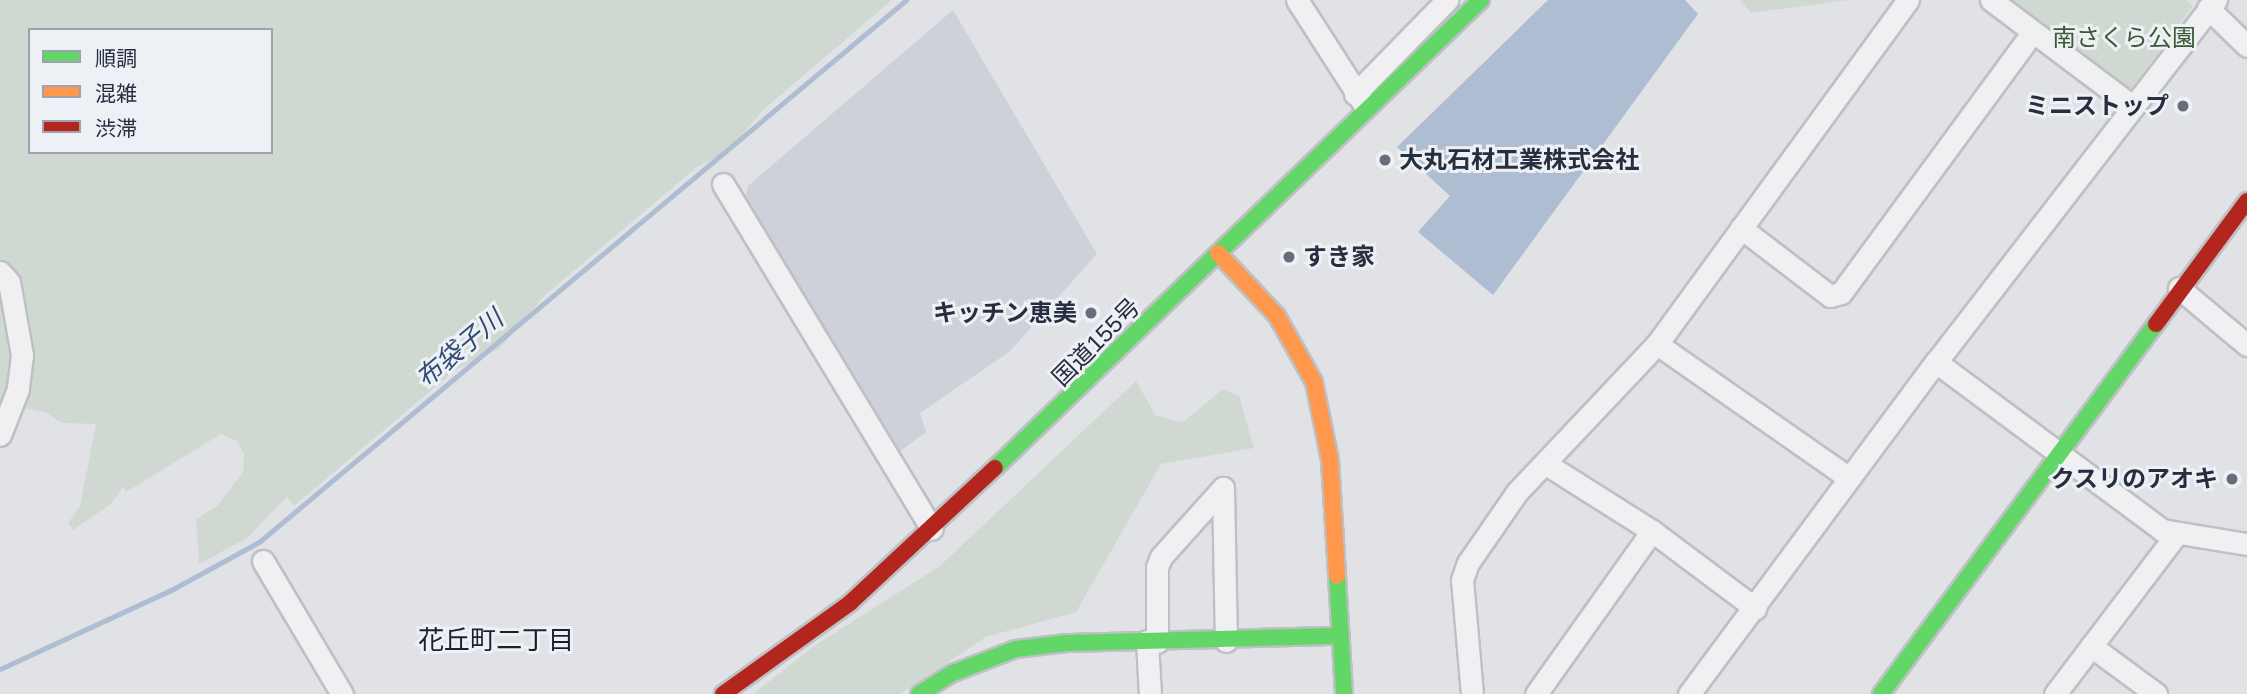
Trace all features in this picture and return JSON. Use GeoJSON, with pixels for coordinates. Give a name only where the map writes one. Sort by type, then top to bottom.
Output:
{"type":"FeatureCollection","features":[{"type":"Feature","properties":{"kind":"main road","name":"国道155号"},"geometry":{"type":"LineString","coordinates":[[723,694],[850,603],[932,529],[1218,253],[1362,102],[1481,0]]}},
{"type":"Feature","properties":{"kind":"main road"},"geometry":{"type":"LineString","coordinates":[[1881,694],[2179,288],[2247,201]]}},
{"type":"Feature","properties":{"kind":"main road"},"geometry":{"type":"LineString","coordinates":[[1218,253],[1277,316],[1314,382],[1330,460],[1344,694]]}},
{"type":"Feature","properties":{"kind":"main road"},"geometry":{"type":"LineString","coordinates":[[919,694],[953,673],[1016,649],[1341,636]]}},
{"type":"Feature","properties":{"kind":"street"},"geometry":{"type":"LineString","coordinates":[[1297,0],[1362,102],[1447,0]]}},
{"type":"Feature","properties":{"kind":"street"},"geometry":{"type":"LineString","coordinates":[[1472,694],[1463,571],[1507,504],[1657,344],[1908,0]]}},
{"type":"Feature","properties":{"kind":"street"},"geometry":{"type":"LineString","coordinates":[[1991,0],[2132,106]]}},
{"type":"Feature","properties":{"kind":"street"},"geometry":{"type":"LineString","coordinates":[[1689,694],[1936,362],[2212,4],[2247,46]]}},
{"type":"Feature","properties":{"kind":"street"},"geometry":{"type":"LineString","coordinates":[[1741,228],[1830,296],[1841,293],[2033,32]]}},
{"type":"Feature","properties":{"kind":"street"},"geometry":{"type":"LineString","coordinates":[[723,184],[932,529]]}},
{"type":"Feature","properties":{"kind":"street"},"geometry":{"type":"LineString","coordinates":[[0,272],[9,282],[22,355],[18,389],[0,435]]}},
{"type":"Feature","properties":{"kind":"street"},"geometry":{"type":"LineString","coordinates":[[2179,288],[2247,345]]}},
{"type":"Feature","properties":{"kind":"street"},"geometry":{"type":"LineString","coordinates":[[1657,344],[1849,478]]}},
{"type":"Feature","properties":{"kind":"street"},"geometry":{"type":"LineString","coordinates":[[1936,362],[2175,536],[2247,544]]}},
{"type":"Feature","properties":{"kind":"street"},"geometry":{"type":"LineString","coordinates":[[1546,464],[1652,531],[1755,608]]}},
{"type":"Feature","properties":{"kind":"street"},"geometry":{"type":"LineString","coordinates":[[1150,694],[1157,567],[1161,557],[1223,488],[1226,641]]}},
{"type":"Feature","properties":{"kind":"street"},"geometry":{"type":"LineString","coordinates":[[1536,694],[1652,531]]}},
{"type":"Feature","properties":{"kind":"street"},"geometry":{"type":"LineString","coordinates":[[2056,694],[2175,536]]}},
{"type":"Feature","properties":{"kind":"street"},"geometry":{"type":"LineString","coordinates":[[263,561],[342,694]]}},
{"type":"Feature","properties":{"kind":"street"},"geometry":{"type":"LineString","coordinates":[[2091,646],[2156,694]]}},
{"type":"Feature","properties":{"kind":"shaded area"},"geometry":{"type":"Polygon","coordinates":[[[953,10],[1097,254],[1009,352],[920,413],[926,432],[898,453],[745,200],[748,186],[953,10]]]}},
{"type":"Feature","properties":{"kind":"green space"},"geometry":{"type":"Polygon","coordinates":[[[0,0],[892,0],[763,110],[727,153],[697,167],[544,296],[499,349],[455,370],[294,506],[287,497],[247,538],[199,564],[196,519],[217,506],[243,472],[244,454],[237,441],[221,434],[126,492],[123,487],[111,504],[73,530],[68,523],[80,506],[96,424],[61,423],[46,412],[19,407],[0,266],[0,0]]]}},
{"type":"Feature","properties":{"kind":"green space"},"geometry":{"type":"Polygon","coordinates":[[[1740,0],[1848,0],[1751,13],[1740,0]]]}},
{"type":"Feature","properties":{"kind":"green space","name":"南さくら公園"},"geometry":{"type":"Polygon","coordinates":[[[2006,0],[2186,0],[2193,6],[2131,89],[2006,0]]]}},
{"type":"Feature","properties":{"kind":"green space"},"geometry":{"type":"Polygon","coordinates":[[[0,281],[16,356],[0,417],[0,281]]]}},
{"type":"Feature","properties":{"kind":"green space"},"geometry":{"type":"Polygon","coordinates":[[[1136,381],[1156,416],[1183,422],[1223,389],[1239,396],[1254,448],[1161,464],[1076,612],[986,637],[900,694],[753,694],[814,646],[940,566],[1136,381]]]}},
{"type":"Feature","properties":{"kind":"water"},"geometry":{"type":"Polygon","coordinates":[[[1548,0],[1685,0],[1698,14],[1493,295],[1418,232],[1450,196],[1397,147],[1548,0]]]}},
{"type":"Feature","properties":{"kind":"waterway","name":"布袋子川"},"geometry":{"type":"LineString","coordinates":[[0,669],[173,589],[259,542],[906,0]]}},
{"type":"Feature","properties":{"kind":"traffic: fast"},"geometry":{"type":"LineString","coordinates":[[995,468],[1481,0]]}},
{"type":"Feature","properties":{"kind":"traffic: fast"},"geometry":{"type":"LineString","coordinates":[[1881,694],[2156,324]]}},
{"type":"Feature","properties":{"kind":"traffic: fast"},"geometry":{"type":"LineString","coordinates":[[1337,576],[1344,694]]}},
{"type":"Feature","properties":{"kind":"traffic: fast"},"geometry":{"type":"LineString","coordinates":[[919,694],[953,673],[1016,649],[1067,643],[1341,636]]}},
{"type":"Feature","properties":{"kind":"traffic: slow"},"geometry":{"type":"LineString","coordinates":[[1218,253],[1277,316],[1314,382],[1330,460],[1337,576]]}},
{"type":"Feature","properties":{"kind":"traffic: jam"},"geometry":{"type":"LineString","coordinates":[[2156,324],[2247,201]]}},
{"type":"Feature","properties":{"kind":"traffic: jam"},"geometry":{"type":"LineString","coordinates":[[723,694],[850,603],[995,468]]}},
{"type":"Feature","properties":{"kind":"place","name":"ミニストップ"},"geometry":{"type":"Point","coordinates":[2183,106]}},
{"type":"Feature","properties":{"kind":"place","name":"大丸石材工業株式会社"},"geometry":{"type":"Point","coordinates":[1385,160]}},
{"type":"Feature","properties":{"kind":"place","name":"すき家"},"geometry":{"type":"Point","coordinates":[1289,257]}},
{"type":"Feature","properties":{"kind":"place","name":"キッチン恵美"},"geometry":{"type":"Point","coordinates":[1091,313]}},
{"type":"Feature","properties":{"kind":"place","name":"クスリのアオキ"},"geometry":{"type":"Point","coordinates":[2232,479]}},
{"type":"Feature","properties":{"kind":"district","name":"花丘町二丁目"},"geometry":{"type":"Point","coordinates":[496,641]}}]}
